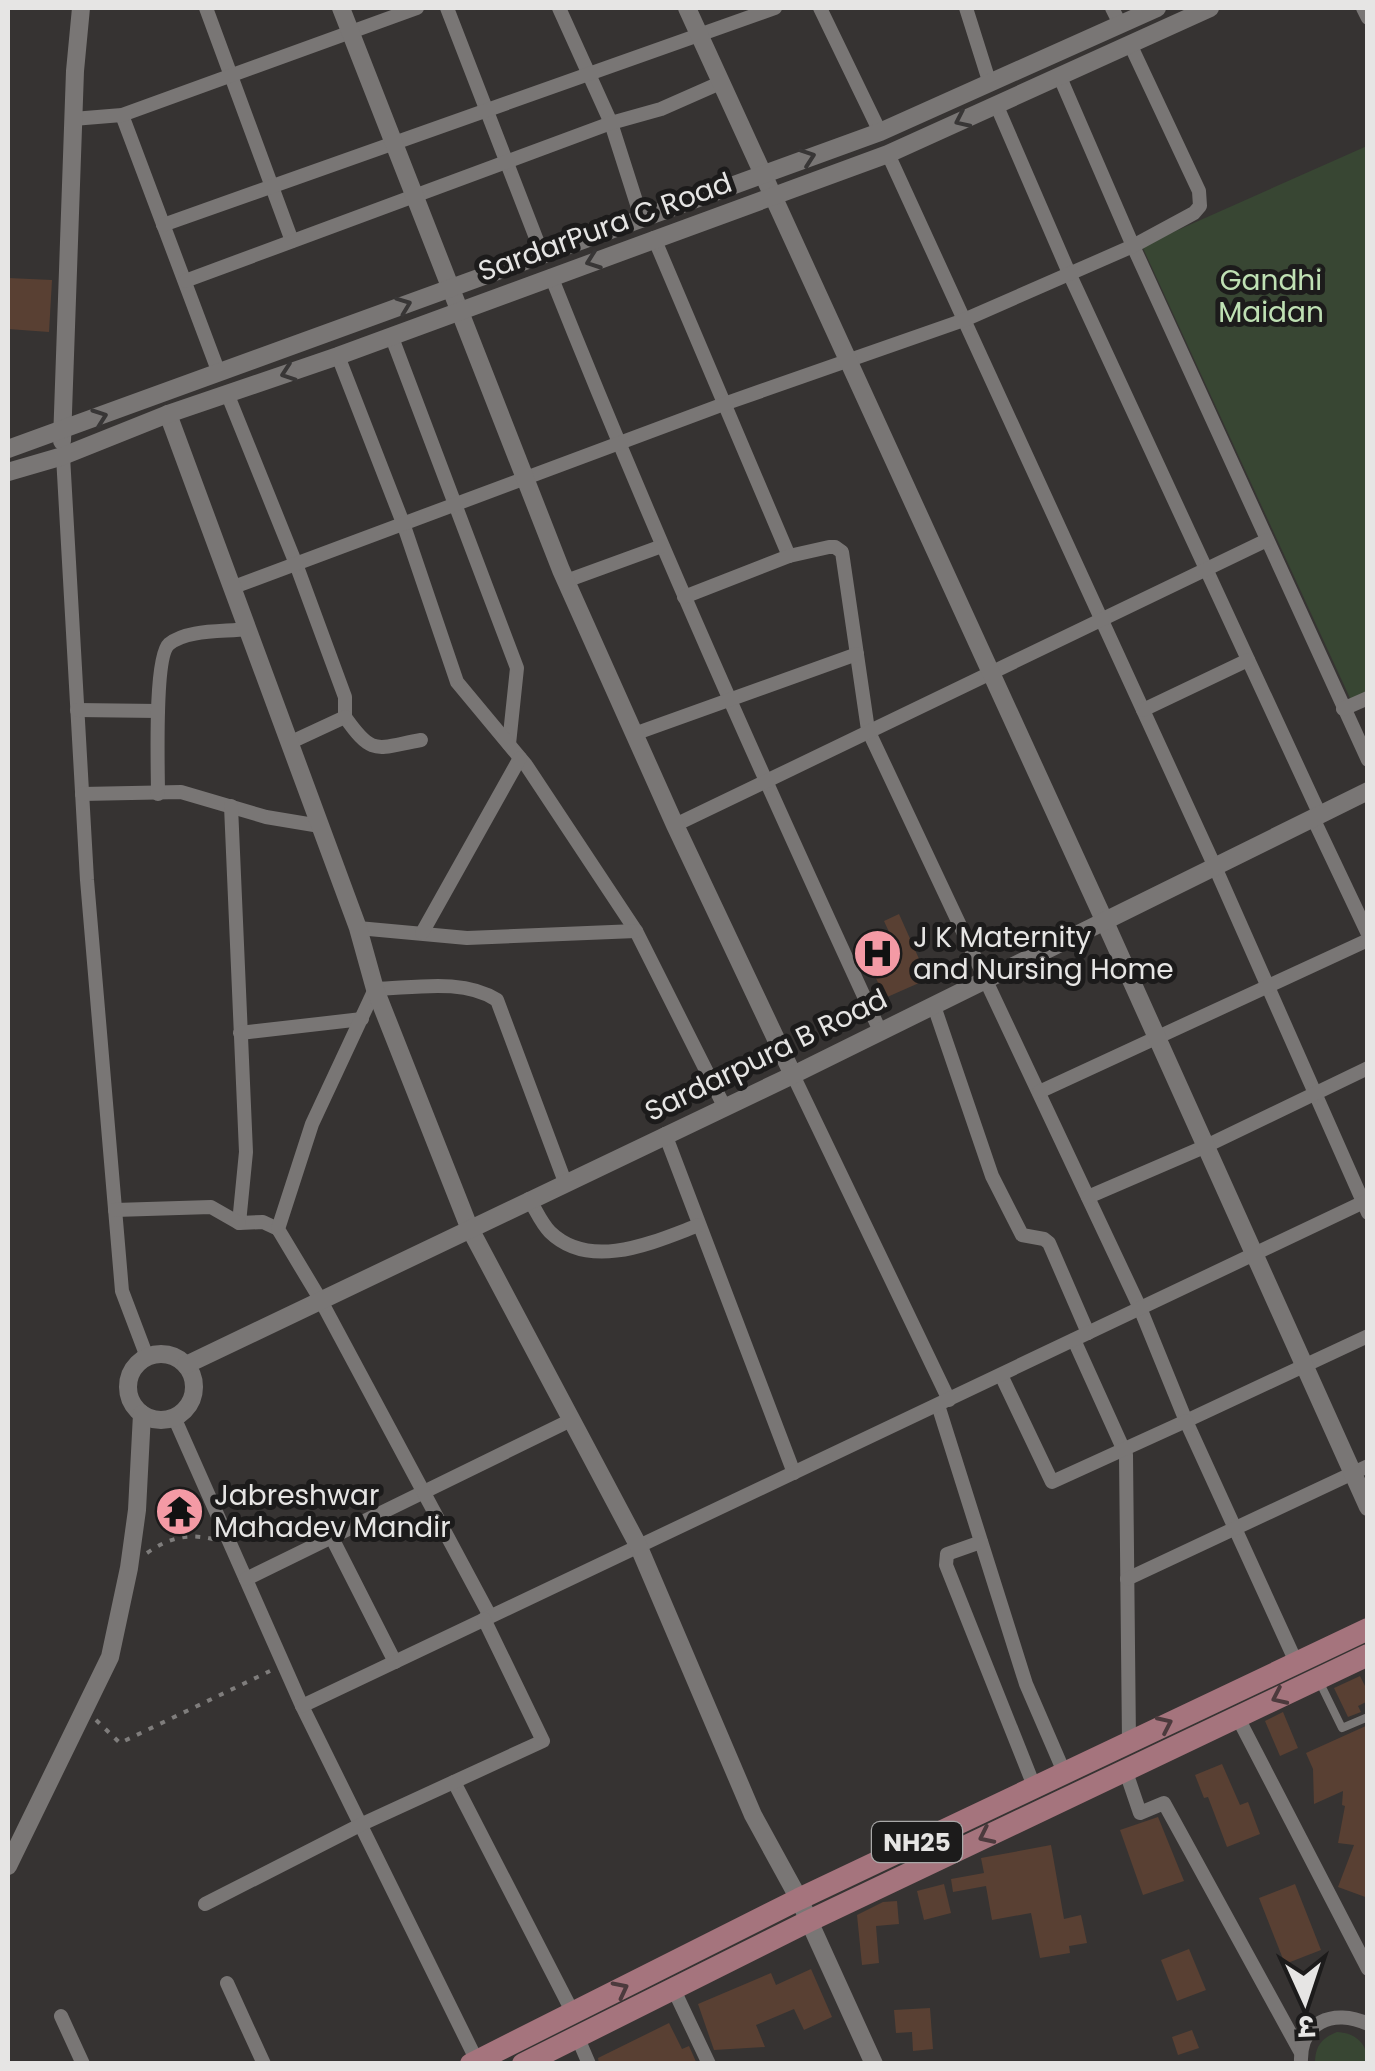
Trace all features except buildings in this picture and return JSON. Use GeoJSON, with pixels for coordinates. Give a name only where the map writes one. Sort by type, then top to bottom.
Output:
{"type":"FeatureCollection","features":[{"type":"Feature","properties":{"kind":"main road","name":"NH25"},"geometry":{"type":"LineString","coordinates":[[523,2064],[575,2025],[799,1899],[1368,1629]]}},
{"type":"Feature","properties":{"kind":"main road","name":"NH25"},"geometry":{"type":"LineString","coordinates":[[474,2062],[674,1990],[1125,1769],[1366,1659]]}},
{"type":"Feature","properties":{"kind":"street"},"geometry":{"type":"LineString","coordinates":[[81,8],[61,431],[82,794],[122,1290],[147,1357]]}},
{"type":"Feature","properties":{"kind":"street"},"geometry":{"type":"LineString","coordinates":[[206,8],[292,241]]}},
{"type":"Feature","properties":{"kind":"street"},"geometry":{"type":"LineString","coordinates":[[341,8],[566,581],[944,1403],[981,1542],[1026,1684],[1064,1772]]}},
{"type":"Feature","properties":{"kind":"street"},"geometry":{"type":"LineString","coordinates":[[74,119],[122,115],[417,8]]}},
{"type":"Feature","properties":{"kind":"street"},"geometry":{"type":"LineString","coordinates":[[447,8],[543,256]]}},
{"type":"Feature","properties":{"kind":"street"},"geometry":{"type":"LineString","coordinates":[[559,8],[611,123],[642,220]]}},
{"type":"Feature","properties":{"kind":"street"},"geometry":{"type":"LineString","coordinates":[[687,8],[1105,922],[1251,1254],[1303,1366],[1360,1469],[1368,1507]]}},
{"type":"Feature","properties":{"kind":"street"},"geometry":{"type":"LineString","coordinates":[[164,224],[775,8]]}},
{"type":"Feature","properties":{"kind":"street"},"geometry":{"type":"LineString","coordinates":[[820,8],[880,132]]}},
{"type":"Feature","properties":{"kind":"street"},"geometry":{"type":"LineString","coordinates":[[966,8],[990,84]]}},
{"type":"Feature","properties":{"kind":"street","name":"SardarPura C Road"},"geometry":{"type":"LineString","coordinates":[[8,449],[880,132],[990,84],[1116,16],[1157,8]]}},
{"type":"Feature","properties":{"kind":"street","name":"SardarPura C Road"},"geometry":{"type":"LineString","coordinates":[[8,472],[63,456],[168,414],[338,356],[888,154],[1210,8]]}},
{"type":"Feature","properties":{"kind":"street"},"geometry":{"type":"LineString","coordinates":[[1363,8],[1368,18]]}},
{"type":"Feature","properties":{"kind":"street"},"geometry":{"type":"LineString","coordinates":[[231,588],[847,359],[964,320],[1132,246],[1194,213],[1201,198],[1130,44]]}},
{"type":"Feature","properties":{"kind":"street"},"geometry":{"type":"LineString","coordinates":[[1058,76],[1368,760]]}},
{"type":"Feature","properties":{"kind":"street"},"geometry":{"type":"LineString","coordinates":[[185,281],[611,123],[660,109],[720,83]]}},
{"type":"Feature","properties":{"kind":"street"},"geometry":{"type":"LineString","coordinates":[[996,104],[1069,274],[1248,660],[1368,937],[1039,1092]]}},
{"type":"Feature","properties":{"kind":"street"},"geometry":{"type":"LineString","coordinates":[[122,115],[219,374]]}},
{"type":"Feature","properties":{"kind":"street"},"geometry":{"type":"LineString","coordinates":[[302,1706],[1251,1254],[1366,1205],[888,154]]}},
{"type":"Feature","properties":{"kind":"street"},"geometry":{"type":"LineString","coordinates":[[654,238],[788,556]]}},
{"type":"Feature","properties":{"kind":"street"},"geometry":{"type":"LineString","coordinates":[[551,276],[618,443],[764,781],[880,1031]]}},
{"type":"Feature","properties":{"kind":"street"},"geometry":{"type":"LineString","coordinates":[[391,335],[517,668],[509,744]]}},
{"type":"Feature","properties":{"kind":"street"},"geometry":{"type":"LineString","coordinates":[[338,356],[403,523],[457,682],[520,758],[636,931],[724,1106]]}},
{"type":"Feature","properties":{"kind":"street"},"geometry":{"type":"LineString","coordinates":[[228,393],[345,698],[345,717],[364,743],[372,746],[421,740]]}},
{"type":"Feature","properties":{"kind":"street"},"geometry":{"type":"LineString","coordinates":[[168,414],[358,928],[375,989],[468,1227],[638,1545],[752,1815],[799,1899],[874,2064]]}},
{"type":"Feature","properties":{"kind":"street"},"geometry":{"type":"LineString","coordinates":[[675,825],[1267,540]]}},
{"type":"Feature","properties":{"kind":"street"},"geometry":{"type":"LineString","coordinates":[[566,581],[662,546]]}},
{"type":"Feature","properties":{"kind":"street"},"geometry":{"type":"LineString","coordinates":[[684,596],[788,556],[829,547],[842,552],[868,730],[1140,1308],[1186,1421],[1296,1662]]}},
{"type":"Feature","properties":{"kind":"street"},"geometry":{"type":"LineString","coordinates":[[158,794],[158,711],[164,650],[191,636],[246,629]]}},
{"type":"Feature","properties":{"kind":"street"},"geometry":{"type":"LineString","coordinates":[[634,734],[858,654]]}},
{"type":"Feature","properties":{"kind":"street"},"geometry":{"type":"LineString","coordinates":[[1142,710],[1248,660]]}},
{"type":"Feature","properties":{"kind":"street"},"geometry":{"type":"LineString","coordinates":[[1343,710],[1368,698]]}},
{"type":"Feature","properties":{"kind":"street"},"geometry":{"type":"LineString","coordinates":[[77,710],[158,711]]}},
{"type":"Feature","properties":{"kind":"street"},"geometry":{"type":"LineString","coordinates":[[289,742],[345,717]]}},
{"type":"Feature","properties":{"kind":"street"},"geometry":{"type":"LineString","coordinates":[[422,933],[520,758]]}},
{"type":"Feature","properties":{"kind":"street","name":"Sardarpura B Road"},"geometry":{"type":"LineString","coordinates":[[186,1365],[793,1075],[1368,791]]}},
{"type":"Feature","properties":{"kind":"street"},"geometry":{"type":"LineString","coordinates":[[82,794],[192,793],[320,826]]}},
{"type":"Feature","properties":{"kind":"street"},"geometry":{"type":"LineString","coordinates":[[231,806],[246,1152],[240,1224]]}},
{"type":"Feature","properties":{"kind":"street"},"geometry":{"type":"LineString","coordinates":[[358,928],[467,938],[636,931]]}},
{"type":"Feature","properties":{"kind":"street"},"geometry":{"type":"LineString","coordinates":[[375,989],[455,987],[476,989],[497,1000],[564,1182]]}},
{"type":"Feature","properties":{"kind":"street"},"geometry":{"type":"LineString","coordinates":[[278,1229],[312,1124],[375,989]]}},
{"type":"Feature","properties":{"kind":"street"},"geometry":{"type":"LineString","coordinates":[[934,1006],[1002,1199],[1022,1235],[1049,1243],[1088,1333]]}},
{"type":"Feature","properties":{"kind":"street"},"geometry":{"type":"LineString","coordinates":[[240,1033],[362,1019]]}},
{"type":"Feature","properties":{"kind":"street"},"geometry":{"type":"LineString","coordinates":[[1088,1197],[1204,1147],[1368,1068]]}},
{"type":"Feature","properties":{"kind":"street"},"geometry":{"type":"LineString","coordinates":[[664,1134],[794,1472]]}},
{"type":"Feature","properties":{"kind":"street"},"geometry":{"type":"LineString","coordinates":[[529,1199],[548,1230],[578,1248],[621,1250],[699,1225]]}},
{"type":"Feature","properties":{"kind":"street"},"geometry":{"type":"LineString","coordinates":[[115,1210],[211,1207],[240,1224],[263,1222],[278,1229],[424,1493],[487,1618],[542,1741],[360,1825],[205,1904]]}},
{"type":"Feature","properties":{"kind":"street"},"geometry":{"type":"LineString","coordinates":[[1001,1375],[1052,1482],[1368,1336]]}},
{"type":"Feature","properties":{"kind":"street"},"geometry":{"type":"LineString","coordinates":[[1074,1340],[1124,1452],[1129,1742]]}},
{"type":"Feature","properties":{"kind":"street"},"geometry":{"type":"LineString","coordinates":[[168,1355],[186,1365],[194,1394],[184,1412],[174,1418],[153,1419],[142,1414],[129,1396],[130,1374],[147,1357],[168,1355]]}},
{"type":"Feature","properties":{"kind":"street"},"geometry":{"type":"LineString","coordinates":[[8,1866],[110,1657],[137,1510],[142,1414]]}},
{"type":"Feature","properties":{"kind":"street"},"geometry":{"type":"LineString","coordinates":[[174,1418],[302,1706],[474,2062]]}},
{"type":"Feature","properties":{"kind":"street"},"geometry":{"type":"LineString","coordinates":[[246,1579],[572,1420]]}},
{"type":"Feature","properties":{"kind":"street"},"geometry":{"type":"LineString","coordinates":[[1127,1580],[1360,1469]]}},
{"type":"Feature","properties":{"kind":"street"},"geometry":{"type":"LineString","coordinates":[[332,1538],[395,1662]]}},
{"type":"Feature","properties":{"kind":"street"},"geometry":{"type":"LineString","coordinates":[[981,1542],[952,1550],[946,1565],[1034,1786]]}},
{"type":"Feature","properties":{"kind":"street"},"geometry":{"type":"LineString","coordinates":[[1237,1716],[1368,1969]]}},
{"type":"Feature","properties":{"kind":"street"},"geometry":{"type":"LineString","coordinates":[[1125,1769],[1140,1813],[1164,1803],[1300,2057]]}},
{"type":"Feature","properties":{"kind":"street"},"geometry":{"type":"LineString","coordinates":[[454,1782],[575,2025],[589,2064]]}},
{"type":"Feature","properties":{"kind":"street"},"geometry":{"type":"LineString","coordinates":[[228,1983],[264,2064]]}},
{"type":"Feature","properties":{"kind":"street"},"geometry":{"type":"LineString","coordinates":[[674,1990],[709,2064]]}},
{"type":"Feature","properties":{"kind":"street"},"geometry":{"type":"LineString","coordinates":[[61,2016],[82,2064]]}},
{"type":"Feature","properties":{"kind":"street"},"geometry":{"type":"LineString","coordinates":[[1300,2057],[1305,2038],[1317,2024],[1330,2017],[1346,2016],[1368,2024]]}},
{"type":"Feature","properties":{"kind":"lane"},"geometry":{"type":"LineString","coordinates":[[1318,1679],[1342,1728],[1368,1716]]}},
{"type":"Feature","properties":{"kind":"path"},"geometry":{"type":"LineString","coordinates":[[126,1585],[148,1552],[173,1537],[194,1535],[216,1540],[234,1552]]}},
{"type":"Feature","properties":{"kind":"path"},"geometry":{"type":"LineString","coordinates":[[82,1713],[97,1720],[120,1743],[284,1664]]}},
{"type":"Feature","properties":{"kind":"green space","name":"Gandhi Maidan"},"geometry":{"type":"Polygon","coordinates":[[[1367,146],[1367,703],[1355,709],[1142,246],[1367,146]]]}},
{"type":"Feature","properties":{"kind":"green space"},"geometry":{"type":"Polygon","coordinates":[[[1337,2032],[1360,2041],[1367,2063],[1315,2063],[1320,2044],[1337,2032]]]}},
{"type":"Feature","properties":{"kind":"place","name":"J K Maternity and Nursing Home"},"geometry":{"type":"Point","coordinates":[878,953]}},
{"type":"Feature","properties":{"kind":"place","name":"Jabreshwar Mahadev Mandir"},"geometry":{"type":"Point","coordinates":[179,1511]}}]}
